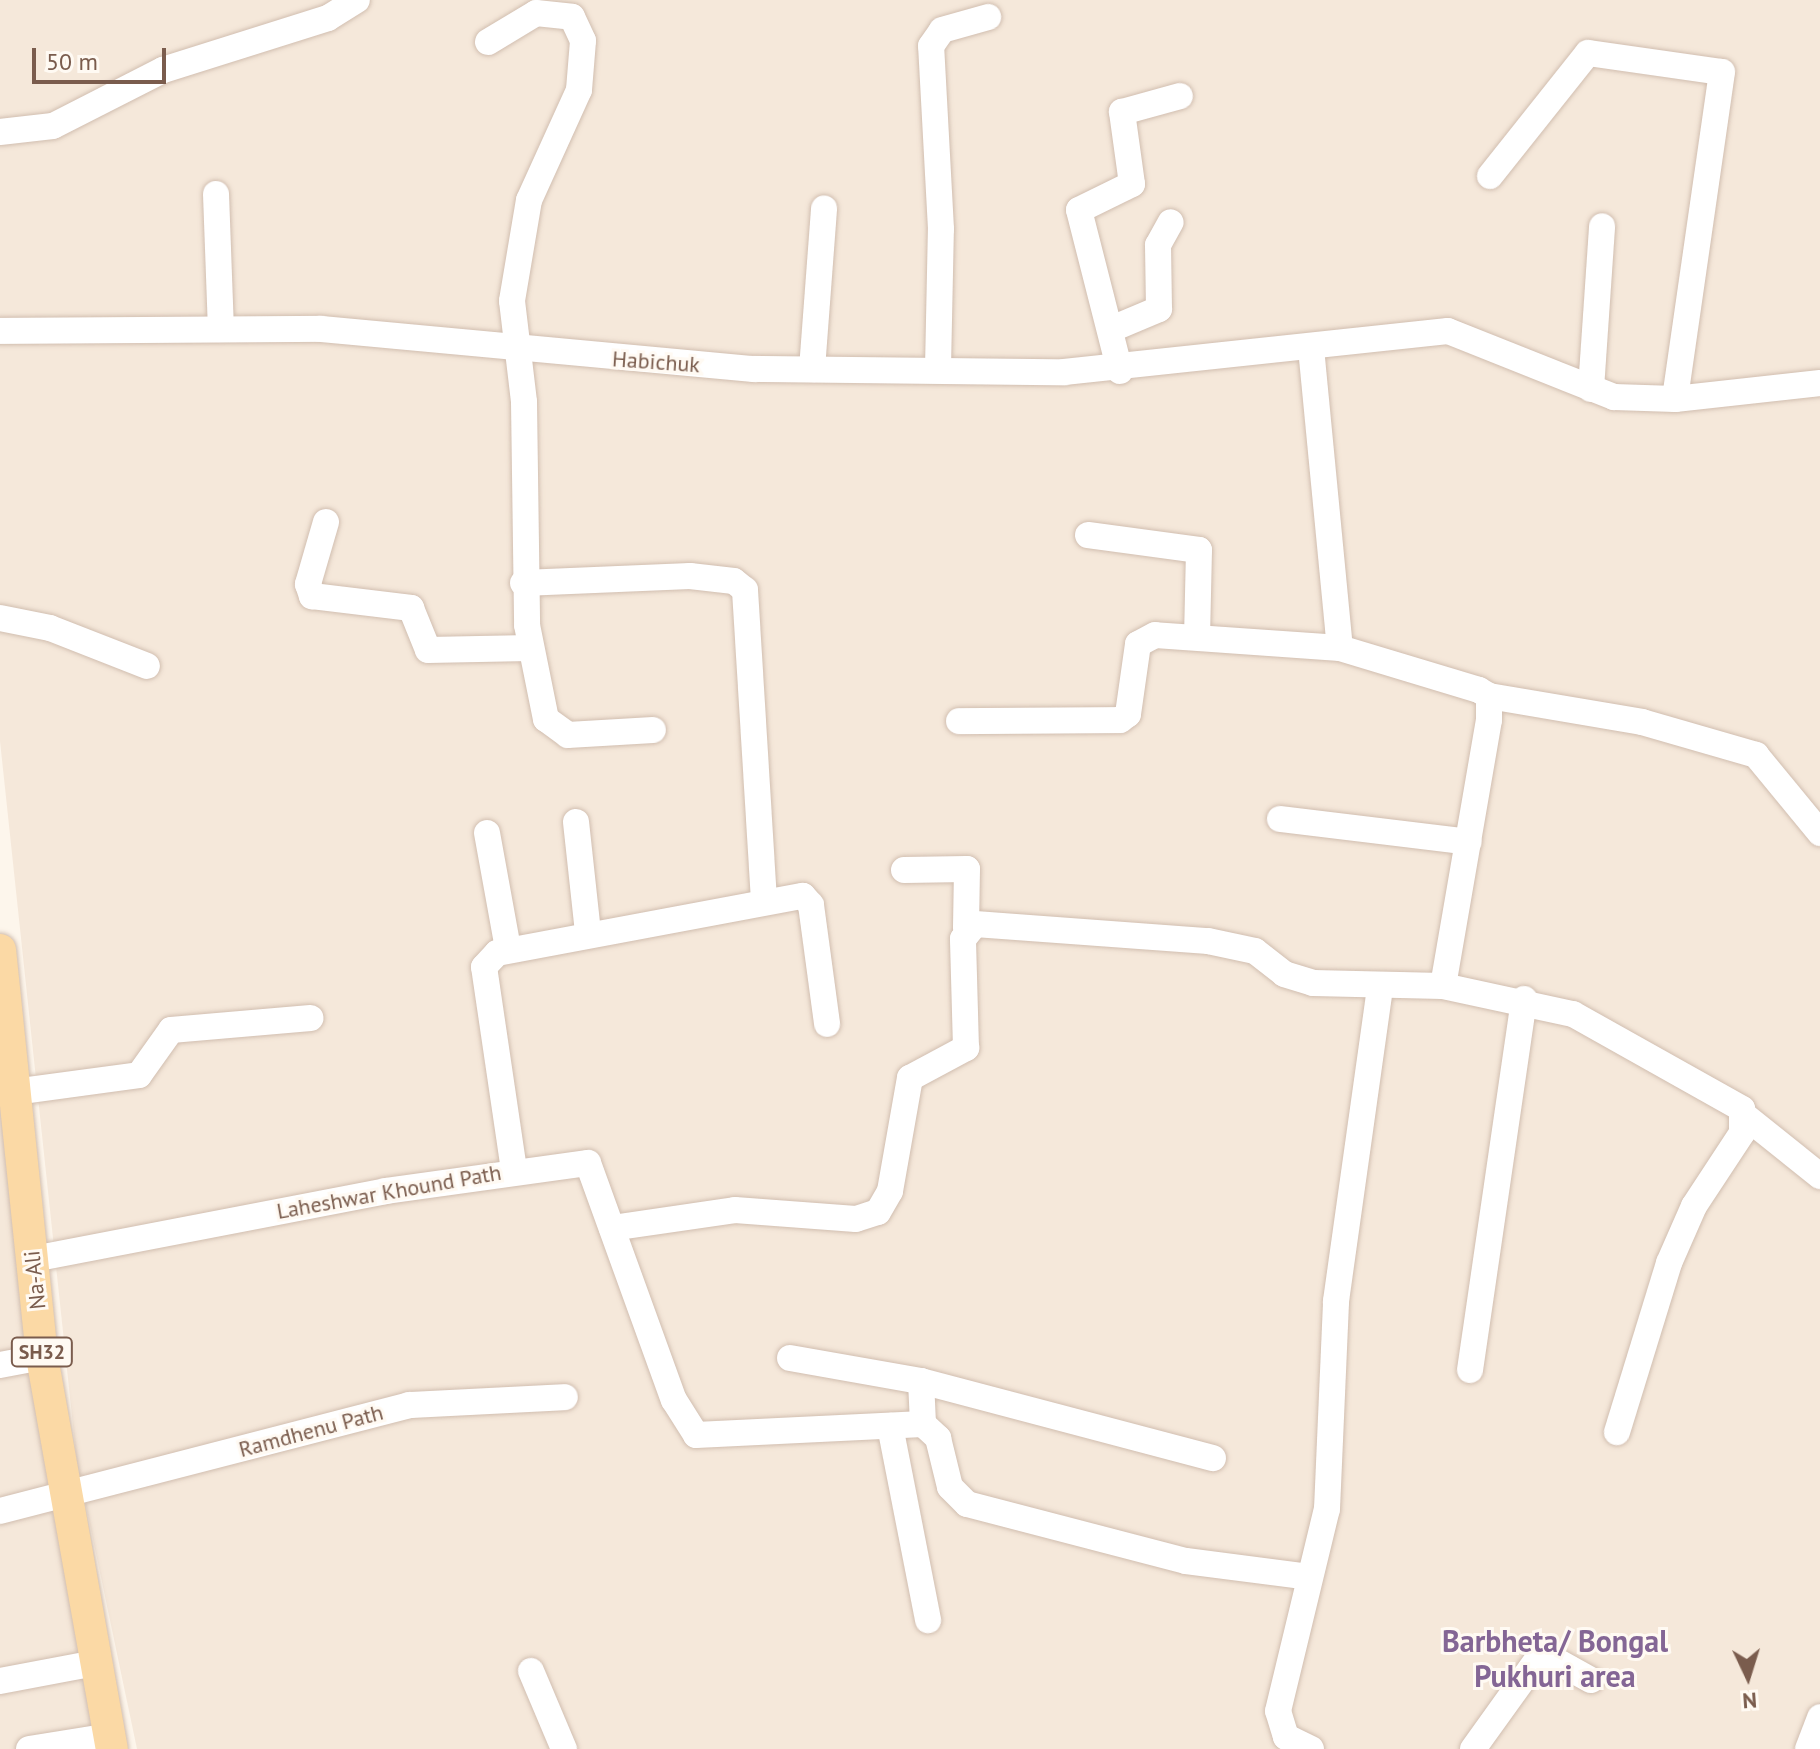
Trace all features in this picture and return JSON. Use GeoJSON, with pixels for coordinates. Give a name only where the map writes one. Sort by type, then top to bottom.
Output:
{"type":"FeatureCollection","features":[{"type":"Feature","properties":{"kind":"main road","name":"Na-Ali"},"geometry":{"type":"LineString","coordinates":[[0,950],[42,1357],[62,1496],[111,1743]]}},
{"type":"Feature","properties":{"kind":"street"},"geometry":{"type":"LineString","coordinates":[[0,132],[53,126],[163,70],[328,18],[357,0]]}},
{"type":"Feature","properties":{"kind":"street"},"geometry":{"type":"LineString","coordinates":[[488,42],[536,13],[572,17],[576,12]]}},
{"type":"Feature","properties":{"kind":"street"},"geometry":{"type":"LineString","coordinates":[[576,12],[579,90],[537,179],[520,238],[512,301],[518,350],[523,583],[530,648],[546,719],[557,732],[653,730]]}},
{"type":"Feature","properties":{"kind":"street"},"geometry":{"type":"LineString","coordinates":[[938,368],[941,229],[931,46],[942,30],[988,17]]}},
{"type":"Feature","properties":{"kind":"street"},"geometry":{"type":"LineString","coordinates":[[1490,176],[1588,53],[1722,72],[1675,399]]}},
{"type":"Feature","properties":{"kind":"street"},"geometry":{"type":"LineString","coordinates":[[1120,371],[1114,328],[1079,210],[1132,184],[1122,112],[1180,96]]}},
{"type":"Feature","properties":{"kind":"street"},"geometry":{"type":"LineString","coordinates":[[216,194],[221,329]]}},
{"type":"Feature","properties":{"kind":"street"},"geometry":{"type":"LineString","coordinates":[[812,369],[824,208]]}},
{"type":"Feature","properties":{"kind":"street"},"geometry":{"type":"LineString","coordinates":[[1114,328],[1159,309],[1158,245],[1171,222]]}},
{"type":"Feature","properties":{"kind":"street"},"geometry":{"type":"LineString","coordinates":[[1591,389],[1602,226]]}},
{"type":"Feature","properties":{"kind":"street","name":"Habichuk"},"geometry":{"type":"LineString","coordinates":[[0,333],[109,329],[366,332],[518,350],[812,369],[1120,371],[1448,331],[1591,389],[1675,399],[1820,383]]}},
{"type":"Feature","properties":{"kind":"street"},"geometry":{"type":"LineString","coordinates":[[1311,348],[1340,648]]}},
{"type":"Feature","properties":{"kind":"street"},"geometry":{"type":"LineString","coordinates":[[326,522],[308,584],[312,596],[411,608],[428,650],[530,648]]}},
{"type":"Feature","properties":{"kind":"street"},"geometry":{"type":"LineString","coordinates":[[1088,535],[1199,550],[1197,635]]}},
{"type":"Feature","properties":{"kind":"street"},"geometry":{"type":"LineString","coordinates":[[523,583],[690,576],[734,581],[745,590],[764,901]]}},
{"type":"Feature","properties":{"kind":"street"},"geometry":{"type":"LineString","coordinates":[[0,618],[50,628],[147,666]]}},
{"type":"Feature","properties":{"kind":"street"},"geometry":{"type":"LineString","coordinates":[[959,721],[1120,720],[1128,714],[1144,637],[1197,635],[1340,648],[1489,696],[1642,722],[1756,755],[1820,833]]}},
{"type":"Feature","properties":{"kind":"street"},"geometry":{"type":"LineString","coordinates":[[1443,986],[1469,842],[1489,696]]}},
{"type":"Feature","properties":{"kind":"street"},"geometry":{"type":"LineString","coordinates":[[1280,819],[1469,842]]}},
{"type":"Feature","properties":{"kind":"street"},"geometry":{"type":"LineString","coordinates":[[576,822],[588,933]]}},
{"type":"Feature","properties":{"kind":"street"},"geometry":{"type":"LineString","coordinates":[[487,833],[508,949],[764,901],[808,900],[827,1024]]}},
{"type":"Feature","properties":{"kind":"street"},"geometry":{"type":"LineString","coordinates":[[612,1228],[735,1210],[856,1219],[878,1212],[890,1191],[910,1078],[927,1064],[959,1054],[968,1042],[967,869],[904,870]]}},
{"type":"Feature","properties":{"kind":"street"},"geometry":{"type":"LineString","coordinates":[[966,928],[1208,941],[1255,951],[1299,980],[1380,989],[1443,986],[1524,999],[1617,1034],[1736,1102],[1745,1116],[1820,1176]]}},
{"type":"Feature","properties":{"kind":"street","name":"Laheshwar Khound Path"},"geometry":{"type":"LineString","coordinates":[[33,1259],[514,1170],[484,967],[508,949]]}},
{"type":"Feature","properties":{"kind":"street"},"geometry":{"type":"LineString","coordinates":[[1311,1749],[1286,1737],[1278,1721],[1327,1509],[1336,1301],[1380,989]]}},
{"type":"Feature","properties":{"kind":"street"},"geometry":{"type":"LineString","coordinates":[[1470,1370],[1524,999]]}},
{"type":"Feature","properties":{"kind":"street"},"geometry":{"type":"LineString","coordinates":[[14,1092],[139,1075],[171,1030],[310,1018]]}},
{"type":"Feature","properties":{"kind":"street"},"geometry":{"type":"LineString","coordinates":[[1617,1432],[1669,1263],[1745,1116]]}},
{"type":"Feature","properties":{"kind":"street"},"geometry":{"type":"LineString","coordinates":[[514,1170],[588,1163],[688,1429],[711,1436],[923,1424]]}},
{"type":"Feature","properties":{"kind":"street"},"geometry":{"type":"LineString","coordinates":[[0,1365],[42,1357]]}},
{"type":"Feature","properties":{"kind":"street"},"geometry":{"type":"LineString","coordinates":[[790,1358],[921,1381],[1213,1458]]}},
{"type":"Feature","properties":{"kind":"street"},"geometry":{"type":"LineString","coordinates":[[921,1381],[923,1424],[938,1438],[950,1487],[967,1504],[1186,1561],[1309,1577]]}},
{"type":"Feature","properties":{"kind":"street","name":"Ramdhenu Path"},"geometry":{"type":"LineString","coordinates":[[0,1511],[409,1405],[565,1397]]}},
{"type":"Feature","properties":{"kind":"street"},"geometry":{"type":"LineString","coordinates":[[890,1426],[928,1620]]}},
{"type":"Feature","properties":{"kind":"street"},"geometry":{"type":"LineString","coordinates":[[1473,1749],[1542,1653],[1591,1680]]}},
{"type":"Feature","properties":{"kind":"street"},"geometry":{"type":"LineString","coordinates":[[0,1681],[95,1663]]}},
{"type":"Feature","properties":{"kind":"street"},"geometry":{"type":"LineString","coordinates":[[531,1671],[564,1749]]}},
{"type":"Feature","properties":{"kind":"street"},"geometry":{"type":"LineString","coordinates":[[1808,1749],[1820,1717]]}},
{"type":"Feature","properties":{"kind":"street"},"geometry":{"type":"LineString","coordinates":[[29,1749],[111,1743]]}},
{"type":"Feature","properties":{"kind":"shaded area"},"geometry":{"type":"Polygon","coordinates":[[[0,0],[1820,0],[1820,1749],[137,1749],[77,1463],[0,741],[0,0]]]}},
{"type":"Feature","properties":{"kind":"shaded area"},"geometry":{"type":"Polygon","coordinates":[[[0,990],[107,1749],[0,1749],[0,990]]]}},
{"type":"Feature","properties":{"kind":"district","name":"Barbheta/ Bongal Pukhuri area"},"geometry":{"type":"Point","coordinates":[1555,1658]}}]}
